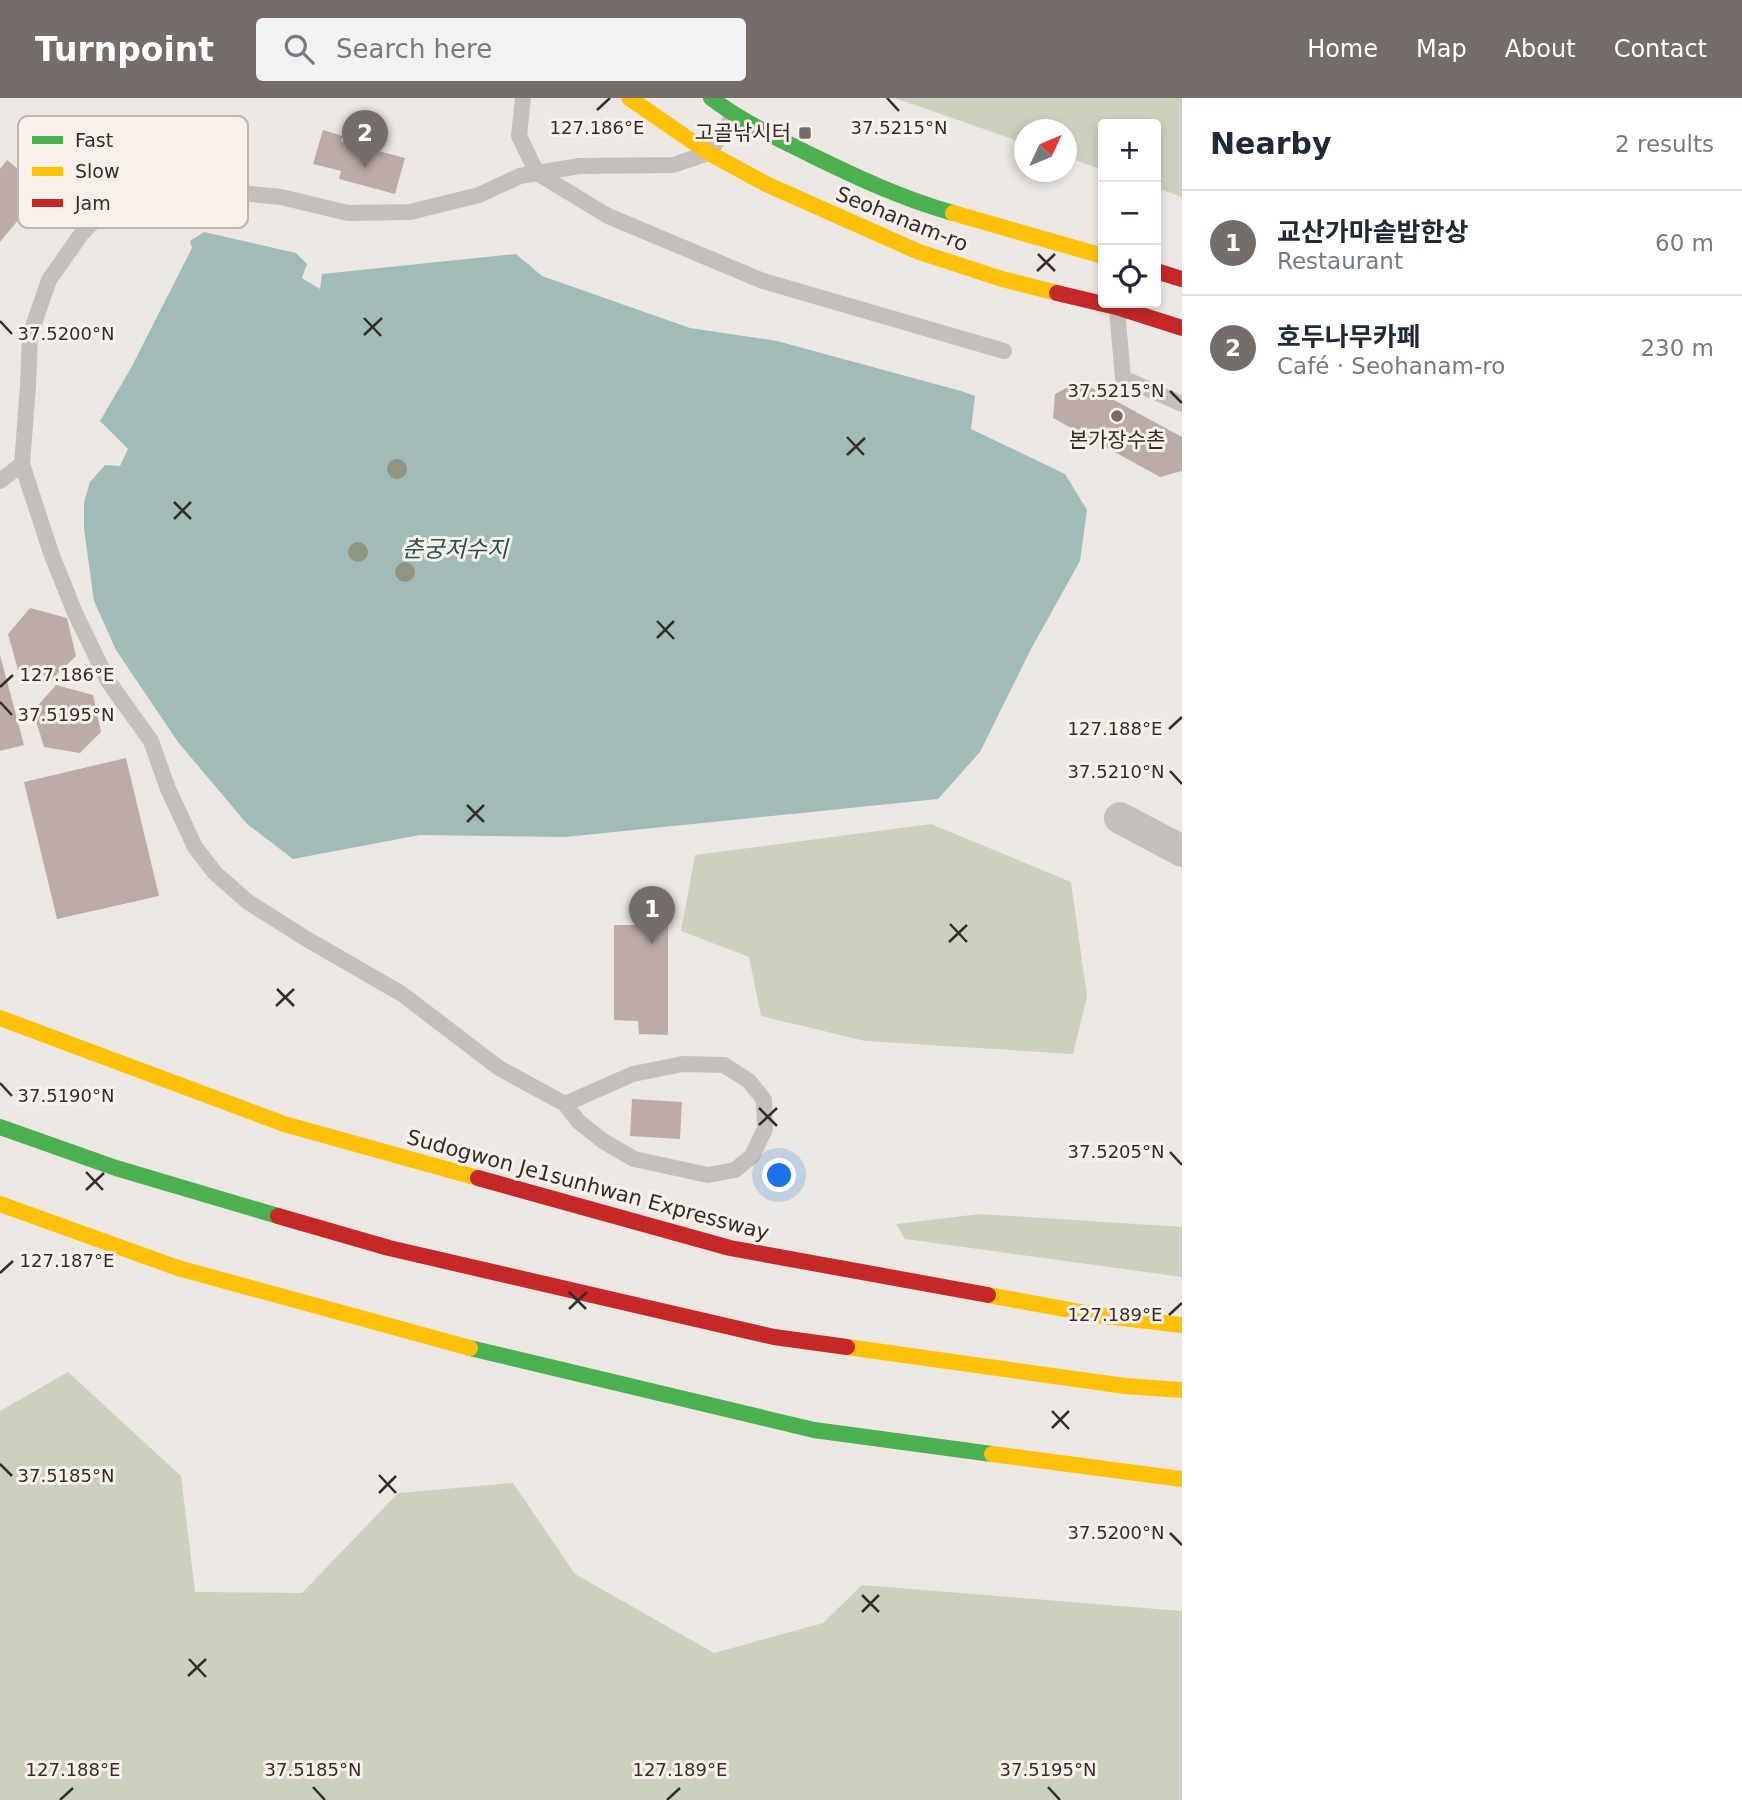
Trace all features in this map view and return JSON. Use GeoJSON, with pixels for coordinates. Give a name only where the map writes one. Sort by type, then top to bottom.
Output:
{"type":"FeatureCollection","features":[{"type":"Feature","properties":{"kind":"main road","name":"Seohanam-ro"},"geometry":{"type":"LineString","coordinates":[[629,98],[709,153],[778,189],[919,252],[1002,279],[1098,303]]}},
{"type":"Feature","properties":{"kind":"main road","name":"Seohanam-ro"},"geometry":{"type":"LineString","coordinates":[[711,98],[734,115],[857,178],[924,205],[1098,255]]}},
{"type":"Feature","properties":{"kind":"main road"},"geometry":{"type":"LineString","coordinates":[[1161,273],[1182,279]]}},
{"type":"Feature","properties":{"kind":"main road","name":"Seohanam-ro"},"geometry":{"type":"LineString","coordinates":[[1119,308],[1182,328]]}},
{"type":"Feature","properties":{"kind":"main road","name":"Sudogwon Je1sunhwan Expressway"},"geometry":{"type":"LineString","coordinates":[[0,1018],[284,1124],[730,1248],[1097,1315],[1182,1325]]}},
{"type":"Feature","properties":{"kind":"main road"},"geometry":{"type":"LineString","coordinates":[[0,1127],[116,1167],[388,1248],[774,1337],[1125,1386],[1182,1390]]}},
{"type":"Feature","properties":{"kind":"main road"},"geometry":{"type":"LineString","coordinates":[[0,1204],[178,1268],[500,1356],[814,1430],[1182,1479]]}},
{"type":"Feature","properties":{"kind":"street"},"geometry":{"type":"LineString","coordinates":[[1119,818],[1182,850]]}},
{"type":"Feature","properties":{"kind":"lane"},"geometry":{"type":"LineString","coordinates":[[523,98],[519,136],[537,173],[608,216],[763,281],[1004,351]]}},
{"type":"Feature","properties":{"kind":"lane"},"geometry":{"type":"LineString","coordinates":[[248,194],[281,197],[348,213],[410,212],[479,195],[520,176],[579,166],[673,165],[709,153],[734,115]]}},
{"type":"Feature","properties":{"kind":"lane"},"geometry":{"type":"LineString","coordinates":[[87,228],[49,280],[30,335],[22,464],[51,553],[75,612],[108,681],[151,741],[168,789],[195,847],[215,873],[248,902],[304,938],[402,994],[499,1068],[565,1104],[578,1121],[603,1141],[634,1159],[708,1175],[735,1170],[752,1156],[765,1129],[764,1100],[750,1081],[724,1065],[683,1064],[633,1074],[565,1104]]}},
{"type":"Feature","properties":{"kind":"lane"},"geometry":{"type":"LineString","coordinates":[[1116,308],[1124,378],[1182,404]]}},
{"type":"Feature","properties":{"kind":"lane"},"geometry":{"type":"LineString","coordinates":[[0,481],[22,464]]}},
{"type":"Feature","properties":{"kind":"green space"},"geometry":{"type":"Polygon","coordinates":[[[895,98],[1182,98],[1182,197],[1161,190],[1161,119],[1098,119],[1098,168],[1077,161],[1077,119],[1014,119],[1014,140],[895,98]]]}},
{"type":"Feature","properties":{"kind":"green space"},"geometry":{"type":"Polygon","coordinates":[[[931,824],[1071,882],[1087,997],[1073,1054],[865,1041],[761,1016],[749,957],[681,931],[695,855],[931,824]]]}},
{"type":"Feature","properties":{"kind":"green space"},"geometry":{"type":"Polygon","coordinates":[[[980,1214],[1182,1227],[1182,1277],[905,1239],[896,1224],[980,1214]]]}},
{"type":"Feature","properties":{"kind":"green space"},"geometry":{"type":"Polygon","coordinates":[[[68,1372],[181,1476],[195,1592],[302,1593],[398,1493],[513,1483],[575,1574],[714,1653],[823,1623],[862,1585],[1182,1611],[1182,1800],[0,1800],[0,1411],[68,1372]]]}},
{"type":"Feature","properties":{"kind":"water","name":"춘궁저수지"},"geometry":{"type":"Polygon","coordinates":[[[204,232],[296,253],[307,264],[302,278],[320,289],[322,274],[516,254],[542,276],[690,328],[777,341],[975,396],[971,429],[1065,474],[1087,510],[1080,561],[1031,649],[980,752],[938,799],[565,837],[420,835],[293,859],[247,824],[178,742],[116,650],[94,601],[84,529],[84,502],[90,482],[105,465],[120,466],[128,449],[100,421],[131,368],[192,248],[190,241],[204,232]]]}},
{"type":"Feature","properties":{"kind":"building"},"geometry":{"type":"Polygon","coordinates":[[[323,130],[343,136],[341,141],[405,158],[395,194],[339,179],[341,171],[313,164],[323,130]]]}},
{"type":"Feature","properties":{"kind":"building"},"geometry":{"type":"Polygon","coordinates":[[[7,160],[18,169],[18,220],[0,242],[0,169],[7,160]]]}},
{"type":"Feature","properties":{"kind":"building"},"geometry":{"type":"Polygon","coordinates":[[[1079,381],[1182,437],[1182,471],[1160,477],[1053,418],[1055,394],[1079,381]]]}},
{"type":"Feature","properties":{"kind":"building"},"geometry":{"type":"Polygon","coordinates":[[[30,608],[67,618],[76,656],[54,677],[18,670],[8,634],[30,608]]]}},
{"type":"Feature","properties":{"kind":"building"},"geometry":{"type":"Polygon","coordinates":[[[0,655],[24,745],[0,751],[0,655]]]}},
{"type":"Feature","properties":{"kind":"building"},"geometry":{"type":"Polygon","coordinates":[[[56,685],[93,695],[101,732],[80,753],[44,747],[33,711],[56,685]]]}},
{"type":"Feature","properties":{"kind":"building"},"geometry":{"type":"Polygon","coordinates":[[[126,758],[159,896],[57,919],[24,782],[126,758]]]}},
{"type":"Feature","properties":{"kind":"building"},"geometry":{"type":"Polygon","coordinates":[[[614,925],[668,925],[668,1035],[639,1034],[638,1021],[614,1020],[614,925]]]}},
{"type":"Feature","properties":{"kind":"building"},"geometry":{"type":"Polygon","coordinates":[[[632,1099],[682,1102],[680,1139],[630,1136],[632,1099]]]}},
{"type":"Feature","properties":{"kind":"traffic: fast"},"geometry":{"type":"LineString","coordinates":[[711,98],[758,128],[827,163],[898,194],[953,213]]}},
{"type":"Feature","properties":{"kind":"traffic: fast"},"geometry":{"type":"LineString","coordinates":[[0,1127],[116,1168],[278,1216]]}},
{"type":"Feature","properties":{"kind":"traffic: fast"},"geometry":{"type":"LineString","coordinates":[[470,1348],[814,1430],[992,1454]]}},
{"type":"Feature","properties":{"kind":"traffic: slow"},"geometry":{"type":"LineString","coordinates":[[629,98],[709,153],[766,184],[919,252],[1002,279],[1057,293]]}},
{"type":"Feature","properties":{"kind":"traffic: slow"},"geometry":{"type":"LineString","coordinates":[[953,213],[1098,255]]}},
{"type":"Feature","properties":{"kind":"traffic: slow"},"geometry":{"type":"LineString","coordinates":[[0,1018],[284,1124],[478,1178]]}},
{"type":"Feature","properties":{"kind":"traffic: slow"},"geometry":{"type":"LineString","coordinates":[[0,1204],[178,1268],[470,1348]]}},
{"type":"Feature","properties":{"kind":"traffic: slow"},"geometry":{"type":"LineString","coordinates":[[988,1295],[1097,1315],[1182,1325]]}},
{"type":"Feature","properties":{"kind":"traffic: slow"},"geometry":{"type":"LineString","coordinates":[[847,1347],[1125,1386],[1182,1390]]}},
{"type":"Feature","properties":{"kind":"traffic: slow"},"geometry":{"type":"LineString","coordinates":[[992,1454],[1182,1479]]}},
{"type":"Feature","properties":{"kind":"traffic: jam"},"geometry":{"type":"LineString","coordinates":[[1161,273],[1182,279]]}},
{"type":"Feature","properties":{"kind":"traffic: jam"},"geometry":{"type":"LineString","coordinates":[[1057,293],[1116,307],[1182,328]]}},
{"type":"Feature","properties":{"kind":"traffic: jam"},"geometry":{"type":"LineString","coordinates":[[478,1178],[730,1248],[988,1295]]}},
{"type":"Feature","properties":{"kind":"traffic: jam"},"geometry":{"type":"LineString","coordinates":[[278,1216],[389,1248],[774,1337],[847,1347]]}},
{"type":"Feature","properties":{"kind":"place","name":"고골낚시터"},"geometry":{"type":"Point","coordinates":[805,133]}},
{"type":"Feature","properties":{"kind":"place","name":"호두나무카페"},"geometry":{"type":"Point","coordinates":[365,168]}},
{"type":"Feature","properties":{"kind":"place","name":"본가장수촌"},"geometry":{"type":"Point","coordinates":[1117,416]}},
{"type":"Feature","properties":{"kind":"place","name":"교산가마솥밥한상"},"geometry":{"type":"Point","coordinates":[652,944]}}]}
